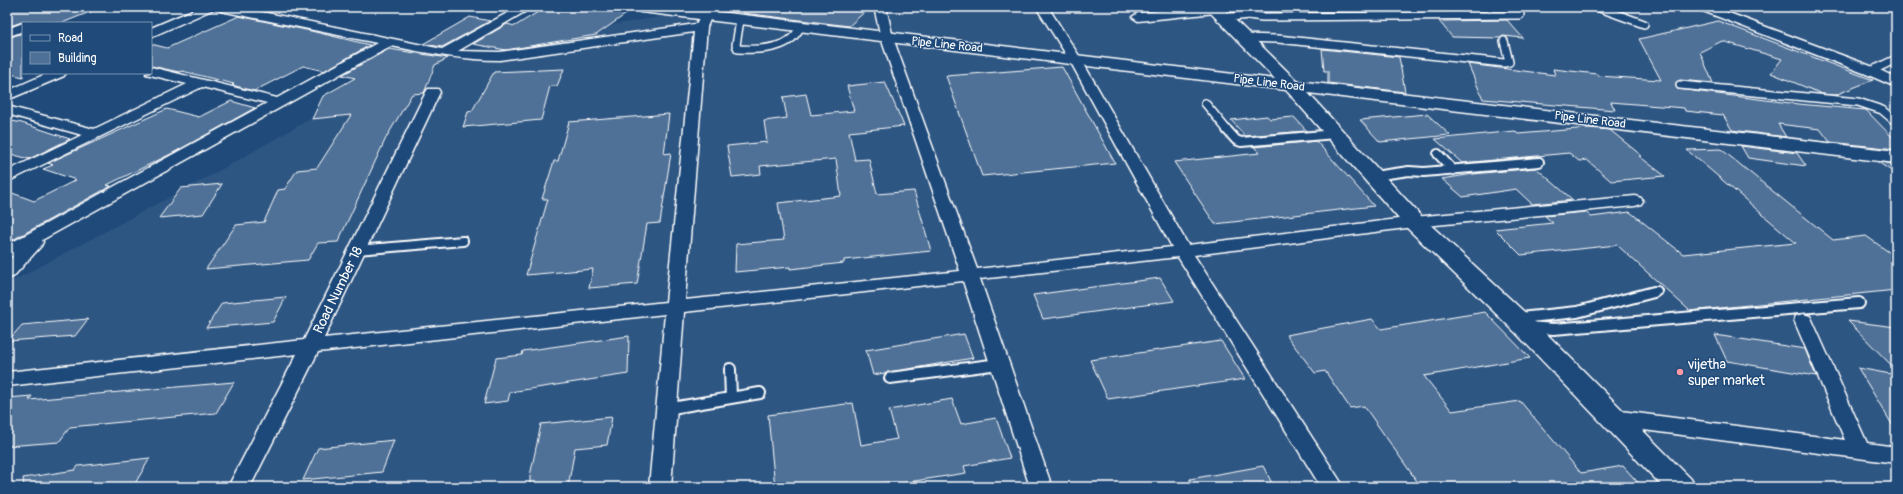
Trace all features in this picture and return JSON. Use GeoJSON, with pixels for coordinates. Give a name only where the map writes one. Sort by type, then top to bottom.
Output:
{"type":"FeatureCollection","features":[{"type":"Feature","properties":{"kind":"street"},"geometry":{"type":"LineString","coordinates":[[152,33],[210,7]]}},
{"type":"Feature","properties":{"kind":"street"},"geometry":{"type":"LineString","coordinates":[[221,7],[444,53],[473,56],[500,56],[704,21],[674,306],[660,487]]}},
{"type":"Feature","properties":{"kind":"street"},"geometry":{"type":"LineString","coordinates":[[444,53],[527,7]]}},
{"type":"Feature","properties":{"kind":"street","name":"Pipe Line Road"},"geometry":{"type":"LineString","coordinates":[[649,7],[704,21],[740,20],[1896,157]]}},
{"type":"Feature","properties":{"kind":"street"},"geometry":{"type":"LineString","coordinates":[[880,7],[887,38],[970,275],[1041,487]]}},
{"type":"Feature","properties":{"kind":"street"},"geometry":{"type":"LineString","coordinates":[[1042,7],[1075,59],[1183,251],[1333,487]]}},
{"type":"Feature","properties":{"kind":"street"},"geometry":{"type":"LineString","coordinates":[[1702,7],[1896,83]]}},
{"type":"Feature","properties":{"kind":"street"},"geometry":{"type":"LineString","coordinates":[[1138,17],[1217,11],[1292,86],[1414,222],[1521,323],[1681,487]]}},
{"type":"Feature","properties":{"kind":"street"},"geometry":{"type":"LineString","coordinates":[[7,34],[22,27]]}},
{"type":"Feature","properties":{"kind":"street"},"geometry":{"type":"LineString","coordinates":[[7,34],[22,38]]}},
{"type":"Feature","properties":{"kind":"street"},"geometry":{"type":"LineString","coordinates":[[7,252],[390,41]]}},
{"type":"Feature","properties":{"kind":"street"},"geometry":{"type":"LineString","coordinates":[[152,71],[278,102]]}},
{"type":"Feature","properties":{"kind":"street"},"geometry":{"type":"LineString","coordinates":[[7,96],[57,74]]}},
{"type":"Feature","properties":{"kind":"street"},"geometry":{"type":"LineString","coordinates":[[7,177],[200,82]]}},
{"type":"Feature","properties":{"kind":"street","name":"Road Number 18"},"geometry":{"type":"LineString","coordinates":[[239,487],[310,348],[433,92]]}},
{"type":"Feature","properties":{"kind":"street"},"geometry":{"type":"LineString","coordinates":[[7,110],[96,134]]}},
{"type":"Feature","properties":{"kind":"street"},"geometry":{"type":"LineString","coordinates":[[7,379],[310,348],[674,306],[970,275],[1183,251],[1414,222],[1635,201]]}},
{"type":"Feature","properties":{"kind":"street"},"geometry":{"type":"LineString","coordinates":[[7,273],[43,233]]}},
{"type":"Feature","properties":{"kind":"street"},"geometry":{"type":"LineString","coordinates":[[1803,320],[1859,449]]}},
{"type":"Feature","properties":{"kind":"street"},"geometry":{"type":"LineString","coordinates":[[1613,418],[1896,455]]}},
{"type":"Feature","properties":{"kind":"lane"},"geometry":{"type":"LineString","coordinates":[[1252,7],[1262,17]]}},
{"type":"Feature","properties":{"kind":"lane"},"geometry":{"type":"LineString","coordinates":[[1597,7],[1644,24]]}},
{"type":"Feature","properties":{"kind":"lane"},"geometry":{"type":"LineString","coordinates":[[1217,11],[1262,17],[1520,15]]}},
{"type":"Feature","properties":{"kind":"lane"},"geometry":{"type":"LineString","coordinates":[[740,20],[736,45],[738,49],[745,50],[790,41],[801,28]]}},
{"type":"Feature","properties":{"kind":"lane"},"geometry":{"type":"LineString","coordinates":[[1243,38],[1278,39],[1504,63],[1509,62],[1504,40]]}},
{"type":"Feature","properties":{"kind":"lane"},"geometry":{"type":"LineString","coordinates":[[1871,72],[1896,59]]}},
{"type":"Feature","properties":{"kind":"lane"},"geometry":{"type":"LineString","coordinates":[[1680,85],[1858,102],[1882,110],[1896,122]]}},
{"type":"Feature","properties":{"kind":"lane"},"geometry":{"type":"LineString","coordinates":[[1205,103],[1236,140],[1241,142],[1335,134]]}},
{"type":"Feature","properties":{"kind":"lane"},"geometry":{"type":"LineString","coordinates":[[1438,154],[1453,170]]}},
{"type":"Feature","properties":{"kind":"lane"},"geometry":{"type":"LineString","coordinates":[[1374,176],[1539,162]]}},
{"type":"Feature","properties":{"kind":"lane"},"geometry":{"type":"LineString","coordinates":[[357,250],[463,241]]}},
{"type":"Feature","properties":{"kind":"lane"},"geometry":{"type":"LineString","coordinates":[[1521,323],[1542,317],[1577,312],[1657,291]]}},
{"type":"Feature","properties":{"kind":"lane"},"geometry":{"type":"LineString","coordinates":[[1521,323],[1554,329],[1859,303]]}},
{"type":"Feature","properties":{"kind":"lane"},"geometry":{"type":"LineString","coordinates":[[890,378],[999,364]]}},
{"type":"Feature","properties":{"kind":"lane"},"geometry":{"type":"LineString","coordinates":[[730,369],[731,398]]}},
{"type":"Feature","properties":{"kind":"lane"},"geometry":{"type":"LineString","coordinates":[[666,409],[760,393]]}},
{"type":"Feature","properties":{"kind":"shaded area"},"geometry":{"type":"Polygon","coordinates":[[[718,7],[1896,7],[1896,487],[7,487],[7,284],[217,172],[418,58],[718,7]]]}},
{"type":"Feature","properties":{"kind":"building"},"geometry":{"type":"Polygon","coordinates":[[[7,7],[100,8],[65,22],[22,22],[7,27],[7,7]]]}},
{"type":"Feature","properties":{"kind":"building"},"geometry":{"type":"Polygon","coordinates":[[[546,7],[596,7],[629,12],[596,35],[506,50],[473,44],[507,24],[515,26],[546,7]]]}},
{"type":"Feature","properties":{"kind":"building"},"geometry":{"type":"Polygon","coordinates":[[[743,7],[870,7],[849,26],[743,13],[743,7]]]}},
{"type":"Feature","properties":{"kind":"building"},"geometry":{"type":"Polygon","coordinates":[[[239,16],[370,45],[324,71],[303,66],[254,91],[232,85],[234,84],[182,71],[179,72],[152,66],[152,44],[167,48],[239,16]]]}},
{"type":"Feature","properties":{"kind":"building"},"geometry":{"type":"Polygon","coordinates":[[[470,17],[490,21],[442,47],[423,44],[470,17]]]}},
{"type":"Feature","properties":{"kind":"building"},"geometry":{"type":"Polygon","coordinates":[[[1507,20],[1523,38],[1503,36],[1500,38],[1452,37],[1439,21],[1507,20]]]}},
{"type":"Feature","properties":{"kind":"building"},"geometry":{"type":"Polygon","coordinates":[[[1718,21],[1873,80],[1835,95],[1822,94],[1771,73],[1782,59],[1722,41],[1700,52],[1713,83],[1680,80],[1676,82],[1677,89],[1798,104],[1866,110],[1896,141],[1896,149],[1830,142],[1820,129],[1778,124],[1786,137],[1732,130],[1723,115],[1685,111],[1684,108],[1611,102],[1615,110],[1483,99],[1468,64],[1555,75],[1553,69],[1597,74],[1598,76],[1661,80],[1639,39],[1718,21]]]}},
{"type":"Feature","properties":{"kind":"building"},"geometry":{"type":"Polygon","coordinates":[[[22,33],[23,77],[7,73],[7,38],[22,33]]]}},
{"type":"Feature","properties":{"kind":"building"},"geometry":{"type":"Polygon","coordinates":[[[389,49],[448,58],[435,65],[424,93],[412,94],[386,138],[338,242],[318,243],[308,260],[206,269],[236,225],[264,222],[278,190],[285,189],[297,170],[317,168],[351,115],[312,119],[323,96],[355,78],[342,75],[389,49]]]}},
{"type":"Feature","properties":{"kind":"building"},"geometry":{"type":"Polygon","coordinates":[[[1322,49],[1399,57],[1405,92],[1328,83],[1328,71],[1324,71],[1322,49]]]}},
{"type":"Feature","properties":{"kind":"building"},"geometry":{"type":"Polygon","coordinates":[[[1062,67],[1115,163],[982,176],[946,76],[1062,67]]]}},
{"type":"Feature","properties":{"kind":"building"},"geometry":{"type":"Polygon","coordinates":[[[564,69],[557,86],[550,86],[541,120],[463,127],[468,112],[472,111],[494,72],[564,69]]]}},
{"type":"Feature","properties":{"kind":"building"},"geometry":{"type":"Polygon","coordinates":[[[885,82],[904,126],[849,132],[855,160],[869,159],[877,194],[914,191],[931,251],[844,260],[844,263],[790,269],[790,267],[735,272],[736,244],[784,240],[778,203],[841,196],[836,159],[760,166],[761,174],[732,177],[727,146],[767,142],[764,121],[787,118],[783,97],[806,94],[811,115],[854,111],[847,86],[885,82]]]}},
{"type":"Feature","properties":{"kind":"building"},"geometry":{"type":"Polygon","coordinates":[[[231,101],[255,108],[175,152],[107,185],[111,186],[7,243],[7,191],[34,201],[76,180],[43,169],[53,165],[48,163],[167,109],[199,117],[231,101]]]}},
{"type":"Feature","properties":{"kind":"building"},"geometry":{"type":"Polygon","coordinates":[[[669,114],[664,154],[671,153],[660,223],[647,224],[637,284],[589,288],[593,269],[526,275],[548,199],[542,199],[554,161],[558,161],[569,122],[669,114]]]}},
{"type":"Feature","properties":{"kind":"building"},"geometry":{"type":"Polygon","coordinates":[[[1427,114],[1450,135],[1380,142],[1360,120],[1427,114]]]}},
{"type":"Feature","properties":{"kind":"building"},"geometry":{"type":"Polygon","coordinates":[[[1267,116],[1270,119],[1294,117],[1307,131],[1245,136],[1231,120],[1267,116]]]}},
{"type":"Feature","properties":{"kind":"building"},"geometry":{"type":"Polygon","coordinates":[[[7,120],[22,123],[70,139],[29,159],[7,153],[7,120]]]}},
{"type":"Feature","properties":{"kind":"building"},"geometry":{"type":"Polygon","coordinates":[[[1589,128],[1610,130],[1642,156],[1639,156],[1665,176],[1611,181],[1587,160],[1579,161],[1569,153],[1462,163],[1435,139],[1515,131],[1518,134],[1589,128]]]}},
{"type":"Feature","properties":{"kind":"building"},"geometry":{"type":"Polygon","coordinates":[[[1316,141],[1374,206],[1215,224],[1174,162],[1260,153],[1254,147],[1316,141]]]}},
{"type":"Feature","properties":{"kind":"building"},"geometry":{"type":"Polygon","coordinates":[[[1741,146],[1797,153],[1806,166],[1748,158],[1741,146]]]}},
{"type":"Feature","properties":{"kind":"building"},"geometry":{"type":"Polygon","coordinates":[[[1721,149],[1833,240],[1866,236],[1896,257],[1896,290],[1690,311],[1617,245],[1521,255],[1495,229],[1553,223],[1545,216],[1586,212],[1591,217],[1630,212],[1683,254],[1796,243],[1687,150],[1721,149]]]}},
{"type":"Feature","properties":{"kind":"building"},"geometry":{"type":"Polygon","coordinates":[[[1878,162],[1896,164],[1896,174],[1878,162]]]}},
{"type":"Feature","properties":{"kind":"building"},"geometry":{"type":"Polygon","coordinates":[[[1536,168],[1573,200],[1532,204],[1516,189],[1463,197],[1442,179],[1473,174],[1536,168]]]}},
{"type":"Feature","properties":{"kind":"building"},"geometry":{"type":"Polygon","coordinates":[[[222,184],[203,214],[159,218],[181,188],[222,184]]]}},
{"type":"Feature","properties":{"kind":"building"},"geometry":{"type":"Polygon","coordinates":[[[1160,278],[1174,301],[1043,319],[1033,295],[1160,278]]]}},
{"type":"Feature","properties":{"kind":"building"},"geometry":{"type":"Polygon","coordinates":[[[286,297],[273,322],[206,328],[222,303],[286,297]]]}},
{"type":"Feature","properties":{"kind":"building"},"geometry":{"type":"Polygon","coordinates":[[[1485,312],[1530,358],[1424,376],[1452,411],[1520,401],[1581,473],[1623,466],[1642,487],[1421,487],[1364,406],[1350,408],[1325,371],[1315,373],[1286,335],[1372,319],[1381,329],[1485,312]]]}},
{"type":"Feature","properties":{"kind":"building"},"geometry":{"type":"Polygon","coordinates":[[[88,319],[75,336],[8,341],[22,325],[88,319]]]}},
{"type":"Feature","properties":{"kind":"building"},"geometry":{"type":"Polygon","coordinates":[[[1848,321],[1896,327],[1896,370],[1848,321]]]}},
{"type":"Feature","properties":{"kind":"building"},"geometry":{"type":"Polygon","coordinates":[[[964,334],[973,358],[873,375],[866,350],[964,334]]]}},
{"type":"Feature","properties":{"kind":"building"},"geometry":{"type":"Polygon","coordinates":[[[1715,335],[1805,349],[1816,376],[1727,361],[1715,335]]]}},
{"type":"Feature","properties":{"kind":"building"},"geometry":{"type":"Polygon","coordinates":[[[629,336],[628,374],[510,392],[508,401],[484,404],[496,358],[522,355],[523,351],[629,336]]]}},
{"type":"Feature","properties":{"kind":"building"},"geometry":{"type":"Polygon","coordinates":[[[1221,341],[1245,379],[1108,399],[1090,360],[1221,341]]]}},
{"type":"Feature","properties":{"kind":"building"},"geometry":{"type":"Polygon","coordinates":[[[1858,368],[1896,375],[1896,431],[1858,368]]]}},
{"type":"Feature","properties":{"kind":"building"},"geometry":{"type":"Polygon","coordinates":[[[234,382],[216,413],[70,427],[59,442],[7,446],[7,398],[32,396],[29,400],[234,382]]]}},
{"type":"Feature","properties":{"kind":"building"},"geometry":{"type":"Polygon","coordinates":[[[952,399],[961,424],[996,418],[1010,458],[964,466],[966,473],[889,485],[888,482],[857,487],[775,487],[768,415],[853,403],[861,445],[897,439],[889,410],[952,399]]]}},
{"type":"Feature","properties":{"kind":"building"},"geometry":{"type":"Polygon","coordinates":[[[612,417],[607,445],[575,448],[568,487],[530,487],[530,476],[541,424],[612,417]]]}},
{"type":"Feature","properties":{"kind":"building"},"geometry":{"type":"Polygon","coordinates":[[[394,440],[382,472],[303,480],[318,448],[394,440]]]}},
{"type":"Feature","properties":{"kind":"building"},"geometry":{"type":"Polygon","coordinates":[[[150,458],[133,487],[24,487],[23,478],[75,470],[78,466],[150,458]]]}},
{"type":"Feature","properties":{"kind":"building"},"geometry":{"type":"Polygon","coordinates":[[[1263,466],[1274,487],[1190,487],[1190,479],[1263,466]]]}},
{"type":"Feature","properties":{"kind":"place","name":"vijetha super market"},"geometry":{"type":"Point","coordinates":[1680,372]}}]}
